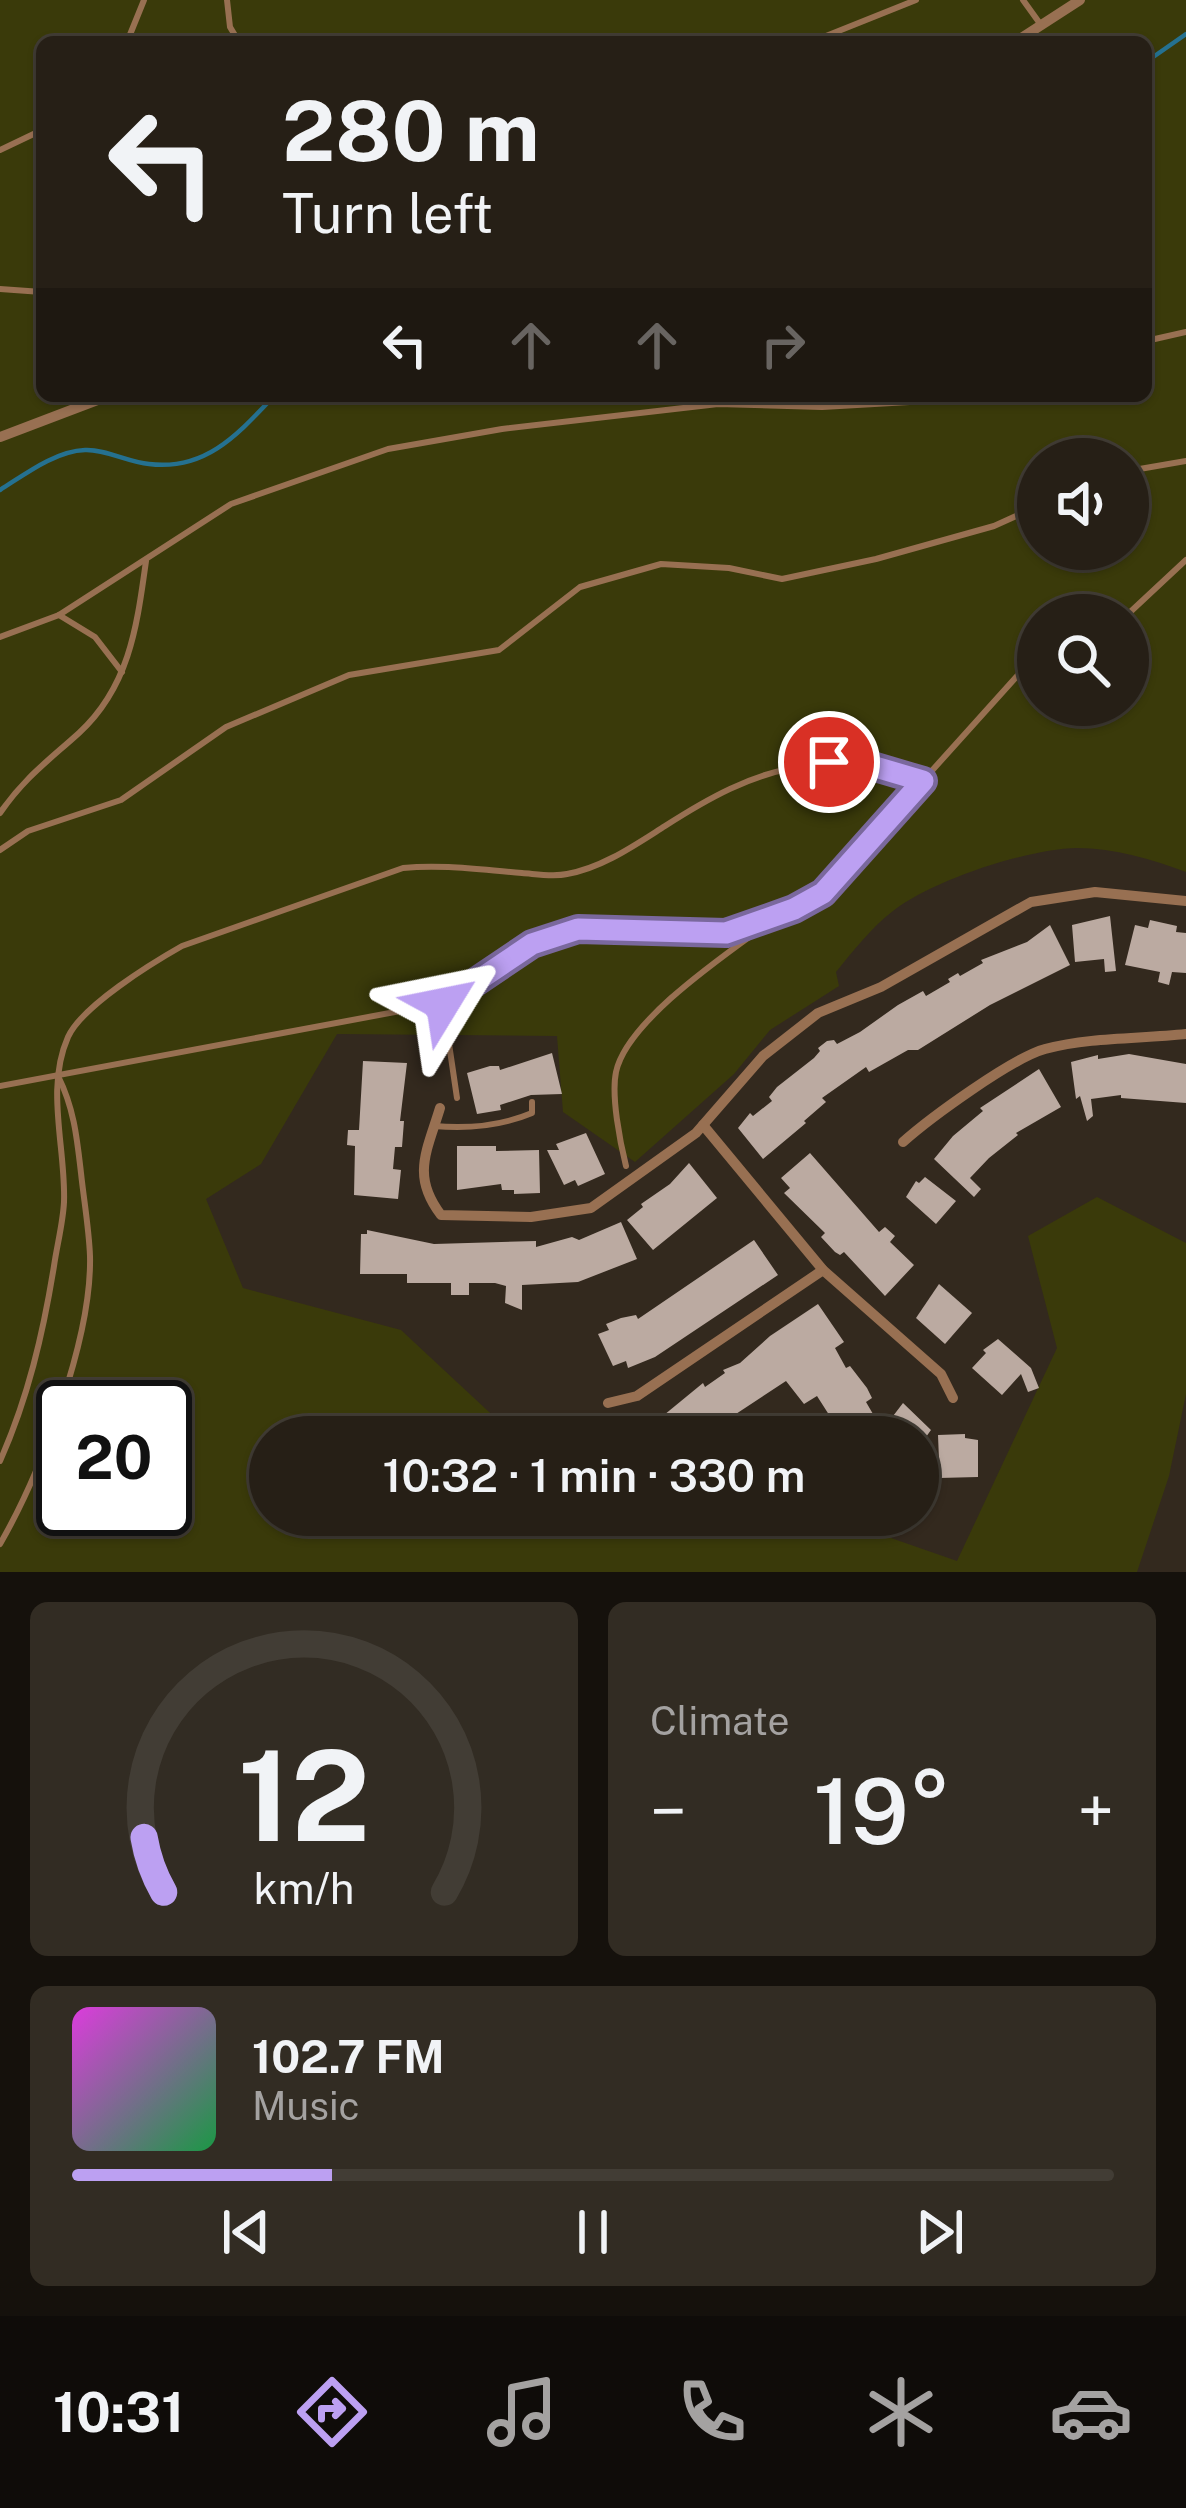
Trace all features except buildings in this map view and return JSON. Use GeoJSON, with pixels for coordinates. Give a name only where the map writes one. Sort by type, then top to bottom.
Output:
{"type":"FeatureCollection","features":[{"type":"Feature","properties":{"kind":"street"},"geometry":{"type":"LineString","coordinates":[[1025,36],[1080,0]]}},
{"type":"Feature","properties":{"kind":"street"},"geometry":{"type":"LineString","coordinates":[[0,436],[92,402]]}},
{"type":"Feature","properties":{"kind":"street"},"geometry":{"type":"LineString","coordinates":[[440,1108],[424,1161],[424,1192],[441,1214],[530,1217],[591,1208],[703,1125],[763,1056],[818,1013],[881,986],[1031,902],[1095,892],[1186,901]]}},
{"type":"Feature","properties":{"kind":"street"},"geometry":{"type":"LineString","coordinates":[[903,1142],[930,1118],[1039,1050],[1088,1040],[1186,1034]]}},
{"type":"Feature","properties":{"kind":"street"},"geometry":{"type":"LineString","coordinates":[[703,1125],[823,1270],[941,1374],[953,1398]]}},
{"type":"Feature","properties":{"kind":"street"},"geometry":{"type":"LineString","coordinates":[[608,1403],[637,1396],[823,1270]]}},
{"type":"Feature","properties":{"kind":"lane"},"geometry":{"type":"LineString","coordinates":[[129,36],[144,0]]}},
{"type":"Feature","properties":{"kind":"lane"},"geometry":{"type":"LineString","coordinates":[[227,0],[235,36]]}},
{"type":"Feature","properties":{"kind":"lane"},"geometry":{"type":"LineString","coordinates":[[826,36],[916,0]]}},
{"type":"Feature","properties":{"kind":"lane"},"geometry":{"type":"LineString","coordinates":[[1023,0],[1041,26]]}},
{"type":"Feature","properties":{"kind":"lane"},"geometry":{"type":"LineString","coordinates":[[0,150],[36,133]]}},
{"type":"Feature","properties":{"kind":"lane"},"geometry":{"type":"LineString","coordinates":[[0,289],[36,292]]}},
{"type":"Feature","properties":{"kind":"lane"},"geometry":{"type":"LineString","coordinates":[[1152,340],[1186,332]]}},
{"type":"Feature","properties":{"kind":"lane"},"geometry":{"type":"LineString","coordinates":[[0,637],[59,615],[232,504],[388,449],[502,429],[718,404],[822,407],[910,402]]}},
{"type":"Feature","properties":{"kind":"lane"},"geometry":{"type":"LineString","coordinates":[[1149,467],[1186,460]]}},
{"type":"Feature","properties":{"kind":"lane"},"geometry":{"type":"LineString","coordinates":[[0,850],[28,831],[121,800],[226,727],[349,675],[499,650],[580,587],[661,563],[729,568],[782,579],[994,526],[1017,516]]}},
{"type":"Feature","properties":{"kind":"lane"},"geometry":{"type":"LineString","coordinates":[[1149,594],[1186,560]]}},
{"type":"Feature","properties":{"kind":"lane"},"geometry":{"type":"LineString","coordinates":[[0,813],[22,781],[84,729],[124,674],[146,561]]}},
{"type":"Feature","properties":{"kind":"lane"},"geometry":{"type":"LineString","coordinates":[[59,615],[94,637],[124,674]]}},
{"type":"Feature","properties":{"kind":"lane"},"geometry":{"type":"LineString","coordinates":[[0,1086],[443,1004],[532,944],[578,929],[726,933],[778,916],[823,893],[1017,676]]}},
{"type":"Feature","properties":{"kind":"lane"},"geometry":{"type":"LineString","coordinates":[[0,1462],[17,1424],[42,1340],[64,1203],[57,1074],[69,1034],[102,1000],[151,963],[182,946],[404,868],[435,865],[563,876],[594,866],[710,797],[782,770],[829,762],[872,766],[923,781]]}},
{"type":"Feature","properties":{"kind":"lane"},"geometry":{"type":"LineString","coordinates":[[626,1166],[619,1141],[616,1071],[635,1037],[680,989],[778,916]]}},
{"type":"Feature","properties":{"kind":"lane"},"geometry":{"type":"LineString","coordinates":[[443,1004],[457,1099]]}},
{"type":"Feature","properties":{"kind":"lane"},"geometry":{"type":"LineString","coordinates":[[0,1544],[51,1435],[83,1317],[90,1259],[73,1104],[57,1074]]}},
{"type":"Feature","properties":{"kind":"lane"},"geometry":{"type":"LineString","coordinates":[[434,1126],[472,1127],[522,1117],[532,1113],[532,1102]]}},
{"type":"Feature","properties":{"kind":"shaded area"},"geometry":{"type":"Polygon","coordinates":[[[0,0],[1186,0],[1186,872],[1105,850],[1056,850],[1007,860],[910,899],[877,925],[836,972],[839,986],[770,1030],[734,1074],[635,1162],[563,1112],[557,1036],[337,1034],[261,1164],[206,1199],[243,1288],[401,1330],[493,1416],[249,1416],[249,1536],[885,1536],[957,1561],[1057,1348],[1028,1236],[1097,1197],[1186,1243],[1186,1394],[1169,1476],[1137,1572],[0,1572],[0,0]]]}},
{"type":"Feature","properties":{"kind":"waterway"},"geometry":{"type":"LineString","coordinates":[[1152,58],[1186,34]]}},
{"type":"Feature","properties":{"kind":"waterway"},"geometry":{"type":"LineString","coordinates":[[0,490],[74,451],[100,451],[149,464],[188,462],[234,436],[268,402]]}},
{"type":"Feature","properties":{"kind":"route"},"geometry":{"type":"LineString","coordinates":[[443,1004],[532,944],[578,929],[726,933],[778,916],[823,893],[923,781],[872,766],[829,762]]}}]}
